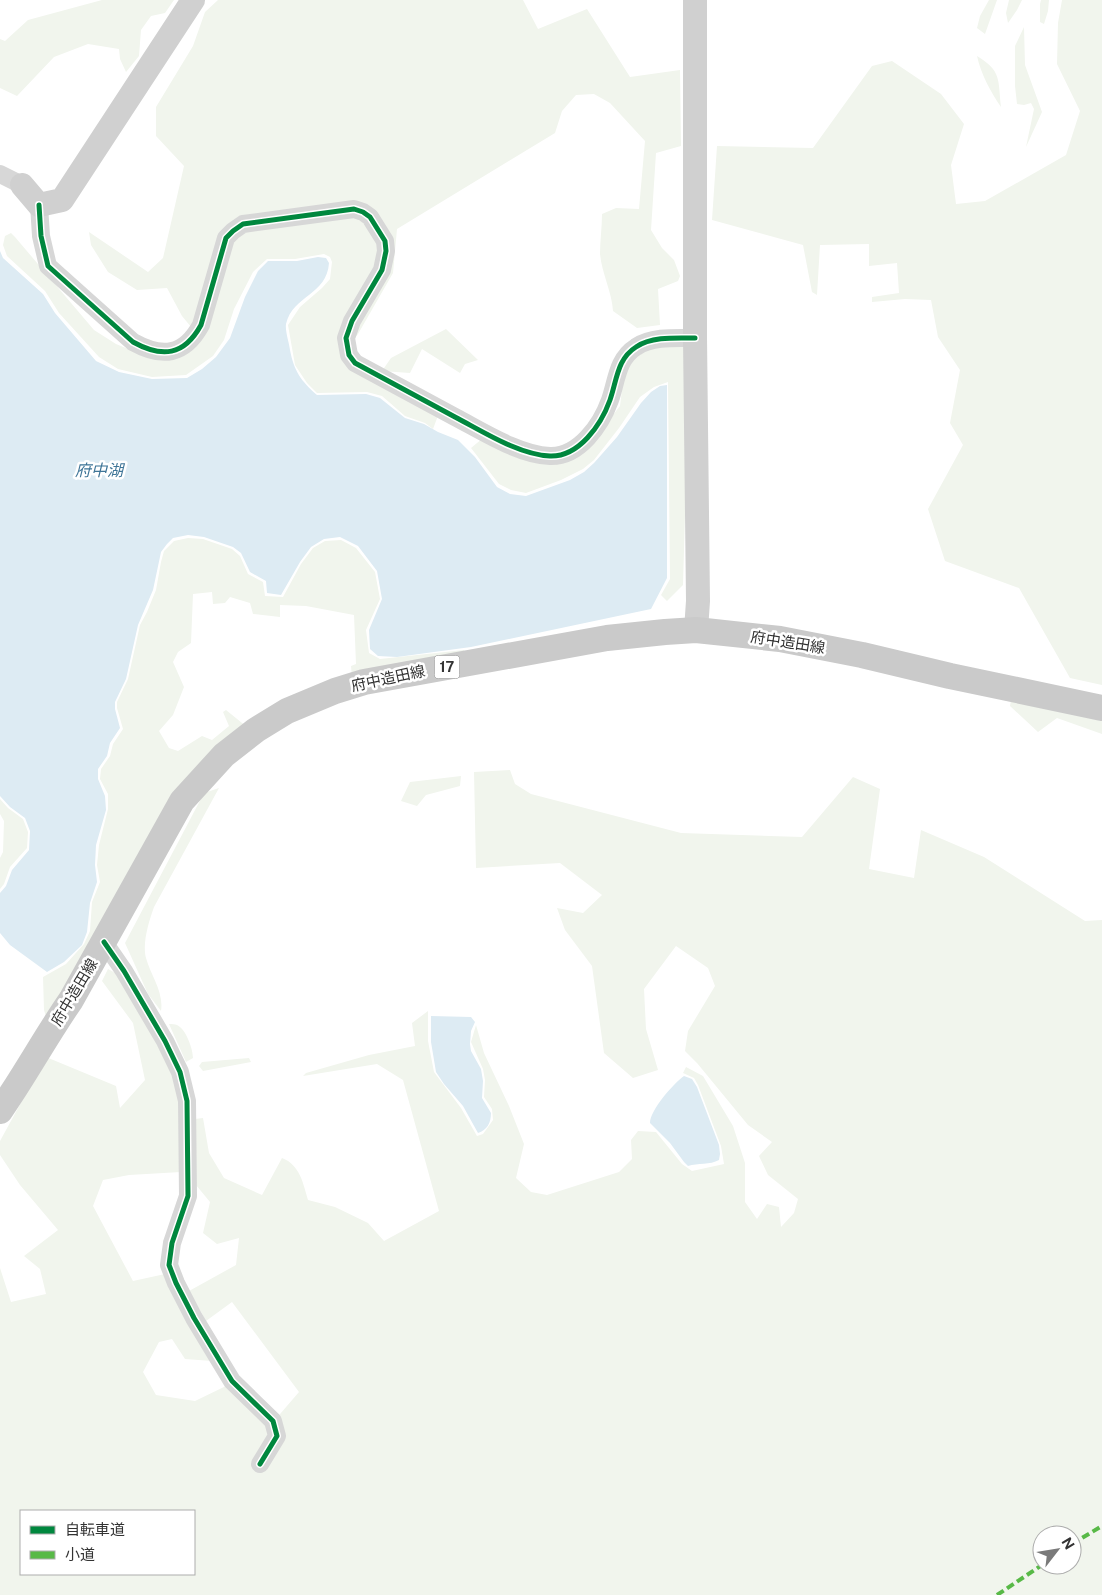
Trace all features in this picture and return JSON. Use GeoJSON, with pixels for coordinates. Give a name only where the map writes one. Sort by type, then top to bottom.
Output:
{"type":"FeatureCollection","features":[{"type":"Feature","properties":{"kind":"main road","name":"府中造田線"},"geometry":{"type":"LineString","coordinates":[[0,1111],[21,1081],[71,1000],[182,800],[224,755],[256,730],[287,710],[335,690],[392,676],[607,638],[696,630],[780,639],[862,654],[950,676],[1102,708]]}},
{"type":"Feature","properties":{"kind":"street"},"geometry":{"type":"LineString","coordinates":[[39,205],[62,200],[194,0]]}},
{"type":"Feature","properties":{"kind":"street"},"geometry":{"type":"LineString","coordinates":[[695,0],[695,338],[698,601],[696,630]]}},
{"type":"Feature","properties":{"kind":"street"},"geometry":{"type":"LineString","coordinates":[[0,174],[22,185],[39,205],[41,236],[48,266],[134,342],[155,352],[171,352],[186,345],[194,338],[201,325],[226,238],[243,224],[337,210],[354,209],[363,212],[370,217],[385,241],[386,251],[382,270],[352,321],[346,338],[349,355],[355,364],[499,440],[531,453],[550,456],[564,454],[574,449],[589,435],[599,422],[610,400],[617,372],[625,356],[637,346],[657,340],[695,338]]}},
{"type":"Feature","properties":{"kind":"street"},"geometry":{"type":"LineString","coordinates":[[104,942],[124,971],[165,1041],[180,1072],[187,1101],[188,1196],[172,1243],[169,1265],[194,1318],[232,1380],[273,1421],[277,1436],[260,1464]]}},
{"type":"Feature","properties":{"kind":"shaded area"},"geometry":{"type":"Polygon","coordinates":[[[102,0],[174,0],[165,13],[151,16],[141,30],[139,56],[126,72],[120,59],[119,49],[88,44],[54,57],[17,96],[0,88],[0,39],[5,41],[28,20],[102,0]]]}},
{"type":"Feature","properties":{"kind":"shaded area"},"geometry":{"type":"Polygon","coordinates":[[[218,0],[523,0],[538,29],[587,9],[630,77],[680,70],[681,146],[656,153],[651,230],[662,248],[674,260],[680,276],[678,281],[658,289],[660,325],[637,328],[613,311],[600,254],[602,214],[616,208],[639,209],[645,141],[610,103],[594,94],[576,95],[562,111],[555,133],[397,229],[393,273],[358,334],[345,349],[439,413],[433,429],[425,423],[405,416],[382,396],[367,392],[317,393],[307,383],[295,365],[288,325],[300,307],[330,279],[332,262],[330,257],[324,254],[295,259],[267,259],[253,272],[234,309],[224,340],[213,356],[186,375],[152,377],[118,369],[99,357],[59,313],[45,291],[7,256],[3,245],[5,236],[11,233],[94,330],[116,344],[143,355],[201,339],[182,316],[167,288],[137,290],[108,272],[91,245],[89,232],[148,272],[163,258],[184,166],[156,136],[156,107],[193,46],[205,12],[218,0]]]}},
{"type":"Feature","properties":{"kind":"shaded area"},"geometry":{"type":"Polygon","coordinates":[[[989,0],[997,0],[985,34],[977,28],[980,16],[989,0]]]}},
{"type":"Feature","properties":{"kind":"shaded area"},"geometry":{"type":"Polygon","coordinates":[[[1009,0],[1022,0],[1008,23],[1006,13],[1009,0]]]}},
{"type":"Feature","properties":{"kind":"shaded area"},"geometry":{"type":"Polygon","coordinates":[[[1041,0],[1049,0],[1044,24],[1040,22],[1041,0]]]}},
{"type":"Feature","properties":{"kind":"shaded area"},"geometry":{"type":"Polygon","coordinates":[[[1062,0],[1102,0],[1102,685],[1070,678],[1019,588],[945,561],[928,509],[963,445],[950,423],[960,370],[938,337],[931,300],[905,299],[872,302],[872,297],[899,293],[897,263],[869,266],[869,244],[820,245],[817,295],[812,292],[803,245],[712,220],[717,146],[813,148],[872,66],[892,61],[941,94],[964,124],[951,165],[956,204],[985,201],[1066,155],[1080,111],[1057,64],[1058,23],[1062,0]]]}},
{"type":"Feature","properties":{"kind":"shaded area"},"geometry":{"type":"Polygon","coordinates":[[[1024,27],[1025,65],[1042,112],[1026,147],[1034,109],[1031,103],[1017,104],[1015,86],[1015,46],[1024,27]]]}},
{"type":"Feature","properties":{"kind":"shaded area"},"geometry":{"type":"Polygon","coordinates":[[[977,56],[991,66],[995,72],[999,83],[1001,107],[986,82],[977,56]]]}},
{"type":"Feature","properties":{"kind":"shaded area"},"geometry":{"type":"Polygon","coordinates":[[[446,329],[478,360],[465,364],[460,373],[422,349],[410,373],[382,371],[391,358],[446,329]]]}},
{"type":"Feature","properties":{"kind":"shaded area"},"geometry":{"type":"Polygon","coordinates":[[[690,342],[683,585],[667,601],[661,595],[670,579],[668,382],[654,387],[640,397],[594,460],[583,469],[561,480],[526,493],[511,490],[499,484],[471,448],[483,438],[562,460],[605,425],[620,406],[625,365],[641,349],[690,342]]]}},
{"type":"Feature","properties":{"kind":"shaded area"},"geometry":{"type":"Polygon","coordinates":[[[188,538],[203,539],[232,549],[240,556],[248,574],[263,582],[265,596],[283,597],[301,564],[313,548],[325,541],[341,540],[356,548],[375,572],[380,599],[366,630],[369,653],[380,659],[464,650],[465,654],[352,678],[351,666],[356,664],[354,615],[306,606],[280,605],[280,617],[253,614],[250,603],[230,597],[225,603],[213,604],[212,592],[193,594],[191,643],[178,652],[173,662],[184,687],[173,715],[159,731],[169,748],[178,751],[202,736],[212,740],[229,726],[223,712],[226,710],[247,727],[47,1020],[44,1010],[43,977],[66,964],[84,944],[90,931],[92,902],[100,882],[97,865],[99,845],[108,809],[108,794],[100,779],[101,769],[110,756],[113,744],[123,729],[117,702],[128,679],[140,625],[156,590],[164,551],[174,541],[188,538]]]}},
{"type":"Feature","properties":{"kind":"shaded area"},"geometry":{"type":"Polygon","coordinates":[[[1011,700],[1102,721],[1102,734],[1057,718],[1038,732],[1010,706],[1011,700]]]}},
{"type":"Feature","properties":{"kind":"shaded area"},"geometry":{"type":"Polygon","coordinates":[[[510,770],[515,784],[531,794],[681,833],[802,837],[853,777],[880,789],[869,869],[914,878],[921,830],[984,857],[1085,921],[1102,920],[1102,1595],[0,1595],[0,1268],[11,1302],[46,1294],[40,1269],[24,1256],[58,1230],[20,1185],[0,1155],[0,1141],[46,1057],[116,1086],[120,1108],[145,1080],[133,1023],[102,981],[108,969],[119,975],[173,1074],[180,1104],[181,1172],[129,1175],[103,1180],[93,1206],[133,1281],[165,1274],[212,1361],[185,1359],[172,1339],[159,1342],[143,1372],[156,1395],[195,1401],[226,1386],[268,1428],[299,1392],[232,1302],[206,1321],[189,1291],[236,1265],[239,1238],[217,1244],[203,1233],[210,1202],[196,1185],[195,1119],[203,1118],[209,1153],[224,1178],[262,1195],[282,1158],[297,1170],[308,1200],[335,1207],[368,1223],[384,1241],[439,1211],[403,1080],[377,1064],[303,1076],[306,1073],[369,1055],[415,1046],[412,1023],[428,1011],[428,1041],[434,1072],[461,1108],[477,1136],[483,1134],[493,1120],[492,1109],[484,1097],[485,1080],[483,1069],[471,1042],[476,1025],[484,1053],[509,1106],[524,1144],[516,1178],[531,1192],[547,1195],[619,1172],[632,1159],[631,1140],[638,1131],[656,1132],[682,1164],[692,1171],[724,1164],[721,1146],[698,1085],[694,1078],[683,1073],[686,1067],[703,1076],[733,1126],[745,1163],[745,1202],[757,1219],[767,1204],[779,1207],[781,1227],[794,1213],[798,1199],[768,1175],[759,1156],[772,1142],[748,1125],[685,1051],[688,1031],[715,986],[708,968],[676,946],[644,989],[646,1029],[658,1070],[633,1078],[604,1053],[592,966],[565,930],[557,908],[583,913],[602,895],[560,863],[476,868],[474,772],[510,770]]]}},
{"type":"Feature","properties":{"kind":"shaded area"},"geometry":{"type":"Polygon","coordinates":[[[461,776],[460,786],[426,795],[417,806],[401,801],[410,782],[461,776]]]}},
{"type":"Feature","properties":{"kind":"shaded area"},"geometry":{"type":"Polygon","coordinates":[[[219,788],[154,907],[148,925],[145,952],[148,965],[161,997],[161,1011],[148,994],[125,943],[204,793],[219,788]]]}},
{"type":"Feature","properties":{"kind":"shaded area"},"geometry":{"type":"Polygon","coordinates":[[[0,799],[8,808],[23,819],[28,832],[27,848],[10,867],[4,884],[0,889],[0,858],[3,852],[4,821],[0,814],[0,799]]]}},
{"type":"Feature","properties":{"kind":"shaded area"},"geometry":{"type":"Polygon","coordinates":[[[169,1024],[180,1027],[188,1040],[193,1058],[186,1062],[169,1024]]]}},
{"type":"Feature","properties":{"kind":"shaded area"},"geometry":{"type":"Polygon","coordinates":[[[249,1058],[251,1062],[203,1071],[199,1066],[202,1062],[249,1058]]]}},
{"type":"Feature","properties":{"kind":"water","name":"府中湖"},"geometry":{"type":"Polygon","coordinates":[[[0,251],[3,258],[43,294],[55,313],[96,361],[119,372],[152,379],[187,378],[202,369],[216,357],[230,338],[245,297],[258,271],[268,261],[326,258],[329,263],[327,274],[316,289],[295,307],[286,324],[292,357],[296,370],[302,380],[317,395],[366,394],[380,398],[405,418],[424,424],[458,440],[475,457],[497,487],[510,494],[526,496],[570,480],[584,472],[617,437],[651,392],[660,386],[667,385],[667,578],[651,609],[471,647],[397,657],[378,656],[370,649],[369,630],[382,599],[377,571],[358,546],[340,537],[324,539],[311,547],[281,595],[267,593],[266,581],[250,572],[241,553],[233,547],[204,537],[188,535],[173,538],[161,552],[153,590],[138,625],[126,679],[115,702],[120,728],[110,743],[107,756],[98,769],[98,779],[105,796],[106,810],[96,845],[95,865],[97,882],[90,903],[87,932],[82,945],[64,962],[47,972],[10,945],[0,933],[0,893],[6,886],[12,870],[29,850],[30,831],[25,818],[10,807],[0,796],[0,251]]]}},
{"type":"Feature","properties":{"kind":"water"},"geometry":{"type":"Polygon","coordinates":[[[431,1016],[471,1017],[475,1022],[471,1031],[471,1051],[481,1069],[483,1081],[482,1098],[491,1113],[488,1126],[481,1132],[478,1133],[463,1106],[436,1072],[431,1042],[431,1016]]]}},
{"type":"Feature","properties":{"kind":"water"},"geometry":{"type":"Polygon","coordinates":[[[684,1076],[692,1079],[697,1087],[719,1145],[719,1160],[715,1162],[688,1166],[670,1143],[650,1123],[658,1104],[674,1084],[684,1076]]]}},
{"type":"Feature","properties":{"kind":"marked path"},"geometry":{"type":"LineString","coordinates":[[1082,1538],[1102,1526]]}},
{"type":"Feature","properties":{"kind":"marked path"},"geometry":{"type":"LineString","coordinates":[[997,1595],[1032,1572]]}},
{"type":"Feature","properties":{"kind":"cycle path"},"geometry":{"type":"LineString","coordinates":[[39,205],[41,236],[48,266],[133,342],[163,352],[180,348],[187,343],[201,325],[226,238],[233,231],[243,224],[354,209],[363,212],[370,217],[385,241],[386,251],[382,270],[352,321],[346,338],[349,355],[355,363],[489,435],[513,447],[538,455],[561,455],[588,438],[606,410],[621,364],[636,347],[642,343],[657,339],[695,338]]}},
{"type":"Feature","properties":{"kind":"cycle path"},"geometry":{"type":"LineString","coordinates":[[104,942],[124,971],[165,1041],[180,1072],[187,1101],[188,1196],[172,1243],[169,1265],[194,1318],[232,1381],[273,1421],[277,1436],[260,1464]]}}]}
